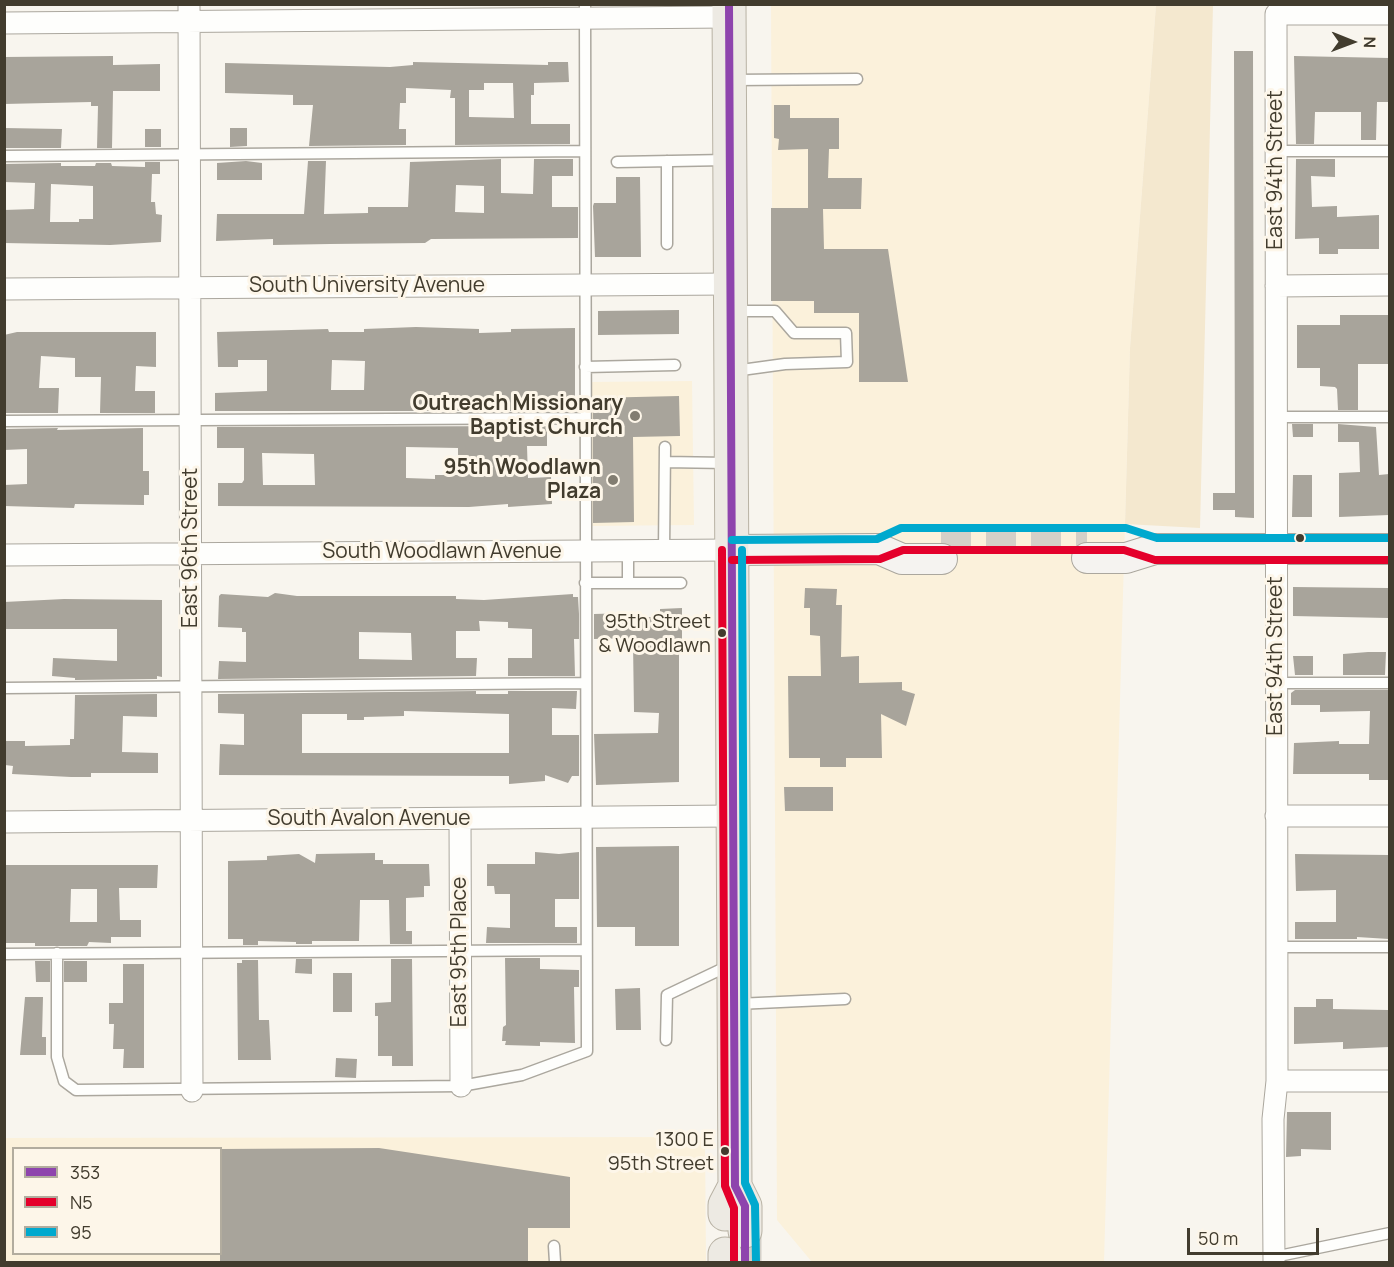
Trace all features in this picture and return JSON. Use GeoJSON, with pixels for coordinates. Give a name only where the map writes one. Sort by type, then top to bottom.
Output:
{"type":"FeatureCollection","features":[{"type":"Feature","properties":{"kind":"main road"},"geometry":{"type":"LineString","coordinates":[[729,11],[734,964],[731,1230]]}},
{"type":"Feature","properties":{"kind":"street"},"geometry":{"type":"LineString","coordinates":[[4,23],[189,13],[729,11]]}},
{"type":"Feature","properties":{"kind":"street","name":"East 96th Street"},"geometry":{"type":"LineString","coordinates":[[189,13],[192,1091]]}},
{"type":"Feature","properties":{"kind":"street","name":"East 94th Street"},"geometry":{"type":"LineString","coordinates":[[1274,1260],[1273,1119],[1277,1081],[1276,14],[1389,15]]}},
{"type":"Feature","properties":{"kind":"street","name":"South University Avenue"},"geometry":{"type":"LineString","coordinates":[[4,289],[585,285],[731,297]]}},
{"type":"Feature","properties":{"kind":"street"},"geometry":{"type":"LineString","coordinates":[[1276,286],[1389,285]]}},
{"type":"Feature","properties":{"kind":"street","name":"South Woodlawn Avenue"},"geometry":{"type":"LineString","coordinates":[[4,555],[879,549],[901,539],[941,549]]}},
{"type":"Feature","properties":{"kind":"street"},"geometry":{"type":"LineString","coordinates":[[1087,548],[1126,558],[1155,549],[1389,549]]}},
{"type":"Feature","properties":{"kind":"street","name":"South Avalon Avenue"},"geometry":{"type":"LineString","coordinates":[[4,822],[733,816]]}},
{"type":"Feature","properties":{"kind":"street"},"geometry":{"type":"LineString","coordinates":[[1276,816],[1389,816]]}},
{"type":"Feature","properties":{"kind":"street","name":"East 95th Place"},"geometry":{"type":"LineString","coordinates":[[460,819],[461,1086]]}},
{"type":"Feature","properties":{"kind":"street"},"geometry":{"type":"LineString","coordinates":[[1277,1081],[1389,1081]]}},
{"type":"Feature","properties":{"kind":"lane"},"geometry":{"type":"LineString","coordinates":[[57,953],[57,1057],[64,1081],[76,1090],[192,1091],[461,1086],[522,1075],[586,1051],[585,11]]}},
{"type":"Feature","properties":{"kind":"lane"},"geometry":{"type":"LineString","coordinates":[[729,80],[857,80]]}},
{"type":"Feature","properties":{"kind":"lane"},"geometry":{"type":"LineString","coordinates":[[4,156],[585,151]]}},
{"type":"Feature","properties":{"kind":"lane"},"geometry":{"type":"LineString","coordinates":[[1276,151],[1389,151]]}},
{"type":"Feature","properties":{"kind":"lane"},"geometry":{"type":"LineString","coordinates":[[617,162],[730,160]]}},
{"type":"Feature","properties":{"kind":"lane"},"geometry":{"type":"LineString","coordinates":[[667,161],[667,244]]}},
{"type":"Feature","properties":{"kind":"lane"},"geometry":{"type":"LineString","coordinates":[[731,297],[775,311],[794,333],[846,333],[847,362],[785,364],[731,371]]}},
{"type":"Feature","properties":{"kind":"lane"},"geometry":{"type":"LineString","coordinates":[[585,367],[675,365]]}},
{"type":"Feature","properties":{"kind":"lane"},"geometry":{"type":"LineString","coordinates":[[1276,417],[1389,417]]}},
{"type":"Feature","properties":{"kind":"lane"},"geometry":{"type":"LineString","coordinates":[[4,422],[585,418]]}},
{"type":"Feature","properties":{"kind":"lane"},"geometry":{"type":"LineString","coordinates":[[664,447],[664,551]]}},
{"type":"Feature","properties":{"kind":"lane"},"geometry":{"type":"LineString","coordinates":[[664,462],[732,463]]}},
{"type":"Feature","properties":{"kind":"lane"},"geometry":{"type":"LineString","coordinates":[[628,551],[628,583]]}},
{"type":"Feature","properties":{"kind":"lane"},"geometry":{"type":"LineString","coordinates":[[585,583],[681,583]]}},
{"type":"Feature","properties":{"kind":"lane"},"geometry":{"type":"LineString","coordinates":[[4,688],[585,683]]}},
{"type":"Feature","properties":{"kind":"lane"},"geometry":{"type":"LineString","coordinates":[[1276,683],[1389,683]]}},
{"type":"Feature","properties":{"kind":"lane"},"geometry":{"type":"LineString","coordinates":[[1276,947],[1389,947]]}},
{"type":"Feature","properties":{"kind":"lane"},"geometry":{"type":"LineString","coordinates":[[4,954],[586,950]]}},
{"type":"Feature","properties":{"kind":"lane"},"geometry":{"type":"LineString","coordinates":[[666,1040],[667,995],[734,964]]}},
{"type":"Feature","properties":{"kind":"lane"},"geometry":{"type":"LineString","coordinates":[[734,1004],[845,999]]}},
{"type":"Feature","properties":{"kind":"lane"},"geometry":{"type":"LineString","coordinates":[[1274,1260],[1389,1233]]}},
{"type":"Feature","properties":{"kind":"lane"},"geometry":{"type":"LineString","coordinates":[[554,1246],[555,1263]]}},
{"type":"Feature","properties":{"kind":"shaded area"},"geometry":{"type":"Polygon","coordinates":[[[771,5],[1156,5],[1130,348],[1104,1262],[812,1262],[777,1220],[771,5]]]}},
{"type":"Feature","properties":{"kind":"shaded area"},"geometry":{"type":"Polygon","coordinates":[[[1156,5],[1213,5],[1200,528],[1125,524],[1130,348],[1156,5]]]}},
{"type":"Feature","properties":{"kind":"shaded area","name":"95th Woodlawn Plaza"},"geometry":{"type":"Polygon","coordinates":[[[692,381],[694,525],[589,526],[588,382],[692,381]]]}},
{"type":"Feature","properties":{"kind":"shaded area"},"geometry":{"type":"Polygon","coordinates":[[[705,1137],[706,1262],[5,1262],[4,1138],[705,1137]]]}},
{"type":"Feature","properties":{"kind":"building"},"geometry":{"type":"Polygon","coordinates":[[[1234,51],[1253,51],[1254,518],[1235,517],[1235,510],[1213,510],[1213,493],[1235,493],[1234,51]]]}},
{"type":"Feature","properties":{"kind":"building"},"geometry":{"type":"Polygon","coordinates":[[[113,56],[113,65],[160,64],[160,91],[113,91],[112,148],[97,148],[98,106],[91,106],[91,102],[4,104],[4,57],[113,56]]]}},
{"type":"Feature","properties":{"kind":"building"},"geometry":{"type":"Polygon","coordinates":[[[1294,56],[1389,58],[1389,102],[1377,102],[1376,140],[1361,140],[1361,112],[1315,112],[1314,144],[1296,144],[1294,56]]]}},
{"type":"Feature","properties":{"kind":"building"},"geometry":{"type":"Polygon","coordinates":[[[413,62],[548,65],[548,62],[568,62],[569,82],[534,83],[534,95],[531,95],[531,124],[570,124],[570,144],[455,145],[455,98],[450,98],[451,90],[406,88],[406,103],[400,103],[399,129],[406,129],[406,145],[309,146],[313,105],[293,105],[293,95],[225,93],[225,63],[390,67],[413,65],[413,62]],[[484,83],[484,90],[469,90],[469,117],[514,118],[513,83],[484,83]]]}},
{"type":"Feature","properties":{"kind":"building"},"geometry":{"type":"Polygon","coordinates":[[[774,105],[790,105],[790,118],[839,118],[839,149],[829,149],[828,178],[862,178],[861,209],[823,209],[824,249],[888,249],[908,382],[859,382],[859,313],[814,313],[814,301],[771,301],[771,208],[808,208],[808,149],[778,150],[779,139],[774,138],[774,105]]]}},
{"type":"Feature","properties":{"kind":"building"},"geometry":{"type":"Polygon","coordinates":[[[4,128],[62,129],[61,148],[4,148],[4,128]]]}},
{"type":"Feature","properties":{"kind":"building"},"geometry":{"type":"Polygon","coordinates":[[[230,128],[247,128],[247,146],[230,147],[230,128]]]}},
{"type":"Feature","properties":{"kind":"building"},"geometry":{"type":"Polygon","coordinates":[[[145,129],[161,129],[161,147],[145,147],[145,129]]]}},
{"type":"Feature","properties":{"kind":"building"},"geometry":{"type":"Polygon","coordinates":[[[501,159],[501,193],[533,194],[534,159],[573,159],[573,176],[552,176],[552,207],[578,207],[578,238],[431,239],[425,243],[273,245],[273,239],[216,241],[217,214],[304,214],[308,161],[326,161],[324,214],[368,213],[368,207],[408,207],[410,162],[501,159]],[[456,185],[455,212],[484,213],[484,186],[456,185]]]}},
{"type":"Feature","properties":{"kind":"building"},"geometry":{"type":"Polygon","coordinates":[[[1296,159],[1335,159],[1335,177],[1311,176],[1312,207],[1337,206],[1337,217],[1379,215],[1379,249],[1338,249],[1338,254],[1319,254],[1319,238],[1295,239],[1296,159]]]}},
{"type":"Feature","properties":{"kind":"building"},"geometry":{"type":"Polygon","coordinates":[[[246,161],[262,163],[262,180],[217,180],[217,163],[246,161]]]}},
{"type":"Feature","properties":{"kind":"building"},"geometry":{"type":"Polygon","coordinates":[[[145,162],[160,162],[160,174],[152,174],[151,202],[155,202],[156,214],[162,215],[161,242],[110,245],[4,243],[4,210],[34,209],[35,183],[4,182],[4,164],[61,163],[61,166],[95,166],[96,163],[111,163],[112,166],[145,167],[145,162]],[[51,184],[50,222],[79,222],[79,219],[93,219],[93,186],[51,184]]]}},
{"type":"Feature","properties":{"kind":"building"},"geometry":{"type":"Polygon","coordinates":[[[616,177],[640,177],[641,257],[595,257],[593,206],[594,203],[616,203],[616,177]]]}},
{"type":"Feature","properties":{"kind":"building"},"geometry":{"type":"Polygon","coordinates":[[[679,310],[679,334],[598,335],[598,311],[679,310]]]}},
{"type":"Feature","properties":{"kind":"building"},"geometry":{"type":"Polygon","coordinates":[[[1340,315],[1389,315],[1389,364],[1358,364],[1358,410],[1338,410],[1337,389],[1320,386],[1320,368],[1297,368],[1297,325],[1340,325],[1340,315]]]}},
{"type":"Feature","properties":{"kind":"building"},"geometry":{"type":"Polygon","coordinates":[[[416,327],[479,329],[479,333],[511,332],[511,329],[575,328],[575,408],[547,408],[547,411],[215,411],[215,393],[267,391],[267,360],[238,360],[238,367],[218,367],[217,332],[328,329],[329,332],[364,332],[364,329],[416,327]],[[332,360],[331,390],[364,390],[365,361],[332,360]]]}},
{"type":"Feature","properties":{"kind":"building"},"geometry":{"type":"Polygon","coordinates":[[[17,332],[156,332],[156,367],[136,366],[135,391],[155,391],[155,413],[100,413],[101,377],[75,377],[75,358],[41,356],[39,388],[59,388],[58,413],[4,413],[4,335],[17,332]]]}},
{"type":"Feature","properties":{"kind":"building"},"geometry":{"type":"Polygon","coordinates":[[[679,396],[680,436],[633,437],[634,522],[593,523],[593,398],[679,396]]]}},
{"type":"Feature","properties":{"kind":"building"},"geometry":{"type":"Polygon","coordinates":[[[1292,424],[1313,424],[1313,437],[1293,437],[1292,424]]]}},
{"type":"Feature","properties":{"kind":"building"},"geometry":{"type":"Polygon","coordinates":[[[1338,424],[1376,427],[1379,475],[1389,474],[1389,515],[1339,517],[1339,473],[1360,472],[1359,442],[1338,442],[1338,424]]]}},
{"type":"Feature","properties":{"kind":"building"},"geometry":{"type":"Polygon","coordinates":[[[547,426],[547,446],[527,446],[528,478],[551,477],[552,504],[508,507],[508,504],[469,507],[218,506],[218,483],[242,483],[244,480],[244,448],[217,448],[217,427],[547,426]],[[406,447],[406,478],[435,479],[435,475],[458,475],[458,448],[406,447]],[[262,453],[263,485],[315,485],[314,454],[262,453]]]}},
{"type":"Feature","properties":{"kind":"building"},"geometry":{"type":"Polygon","coordinates":[[[58,428],[57,430],[143,428],[143,471],[149,471],[149,495],[144,495],[144,505],[75,504],[74,508],[4,506],[4,485],[27,484],[27,449],[4,450],[4,429],[58,428]]]}},
{"type":"Feature","properties":{"kind":"building"},"geometry":{"type":"Polygon","coordinates":[[[1293,475],[1312,475],[1312,517],[1292,517],[1293,475]]]}},
{"type":"Feature","properties":{"kind":"building"},"geometry":{"type":"Polygon","coordinates":[[[1293,587],[1388,588],[1388,618],[1293,616],[1293,587]]]}},
{"type":"Feature","properties":{"kind":"building"},"geometry":{"type":"Polygon","coordinates":[[[805,588],[837,589],[836,605],[842,605],[841,657],[859,656],[859,683],[902,682],[902,690],[915,694],[906,726],[881,714],[882,758],[846,758],[846,767],[820,767],[820,758],[789,758],[788,676],[821,676],[820,636],[810,635],[810,608],[804,608],[805,588]]]}},
{"type":"Feature","properties":{"kind":"building"},"geometry":{"type":"Polygon","coordinates":[[[275,593],[297,596],[456,596],[456,599],[484,600],[573,594],[573,597],[578,597],[579,614],[579,639],[574,639],[575,676],[508,676],[508,658],[532,658],[532,629],[508,628],[508,622],[479,621],[480,631],[456,631],[456,658],[477,658],[476,676],[218,679],[219,661],[246,662],[246,632],[242,632],[242,628],[218,627],[219,596],[221,594],[268,597],[275,593]],[[359,632],[359,659],[412,660],[411,633],[359,632]]]}},
{"type":"Feature","properties":{"kind":"building"},"geometry":{"type":"Polygon","coordinates":[[[64,599],[162,600],[162,677],[157,676],[157,679],[75,680],[75,678],[52,676],[53,658],[117,661],[117,629],[4,629],[4,602],[64,599]]]}},
{"type":"Feature","properties":{"kind":"building"},"geometry":{"type":"Polygon","coordinates":[[[682,608],[682,642],[679,642],[679,782],[596,785],[594,734],[658,733],[659,713],[634,712],[633,643],[629,643],[628,638],[594,639],[594,614],[629,613],[629,617],[660,617],[660,609],[682,608]]]}},
{"type":"Feature","properties":{"kind":"building"},"geometry":{"type":"Polygon","coordinates":[[[1386,652],[1385,675],[1343,675],[1343,654],[1386,652]]]}},
{"type":"Feature","properties":{"kind":"building"},"geometry":{"type":"Polygon","coordinates":[[[1293,656],[1313,656],[1313,675],[1295,675],[1293,656]]]}},
{"type":"Feature","properties":{"kind":"building"},"geometry":{"type":"Polygon","coordinates":[[[1295,690],[1388,690],[1389,780],[1369,780],[1369,774],[1293,774],[1294,743],[1339,741],[1339,744],[1369,744],[1370,711],[1320,712],[1320,705],[1291,705],[1291,693],[1295,690]]]}},
{"type":"Feature","properties":{"kind":"building"},"geometry":{"type":"Polygon","coordinates":[[[476,691],[476,694],[508,694],[508,691],[577,691],[576,709],[552,708],[552,735],[579,735],[579,776],[572,776],[568,783],[545,775],[545,781],[509,784],[509,776],[219,775],[220,744],[244,745],[244,714],[218,713],[218,694],[476,691]],[[404,711],[404,716],[364,717],[364,720],[347,720],[347,714],[302,714],[302,753],[509,753],[509,714],[404,711]]]}},
{"type":"Feature","properties":{"kind":"building"},"geometry":{"type":"Polygon","coordinates":[[[157,694],[157,717],[123,716],[122,752],[158,753],[158,773],[91,773],[91,777],[12,774],[13,766],[5,765],[6,741],[25,741],[25,746],[70,745],[70,739],[74,739],[75,695],[157,694]]]}},
{"type":"Feature","properties":{"kind":"building"},"geometry":{"type":"Polygon","coordinates":[[[784,787],[833,787],[833,811],[785,811],[784,787]]]}},
{"type":"Feature","properties":{"kind":"building"},"geometry":{"type":"Polygon","coordinates":[[[679,846],[679,946],[635,946],[635,927],[597,927],[596,847],[679,846]]]}},
{"type":"Feature","properties":{"kind":"building"},"geometry":{"type":"Polygon","coordinates":[[[535,852],[559,854],[579,852],[579,899],[555,899],[555,927],[577,927],[577,943],[486,943],[487,927],[510,928],[510,894],[495,894],[494,886],[487,886],[487,864],[535,864],[535,852]]]}},
{"type":"Feature","properties":{"kind":"building"},"geometry":{"type":"Polygon","coordinates":[[[375,853],[375,860],[383,860],[383,864],[429,864],[430,886],[424,886],[424,897],[406,898],[406,931],[412,931],[412,944],[390,944],[389,900],[360,900],[359,941],[312,941],[312,944],[296,944],[296,942],[258,941],[258,945],[243,945],[243,939],[228,939],[228,861],[267,860],[267,856],[299,854],[315,863],[316,854],[375,853]]]}},
{"type":"Feature","properties":{"kind":"building"},"geometry":{"type":"Polygon","coordinates":[[[1295,854],[1389,855],[1389,939],[1357,937],[1357,939],[1295,939],[1295,922],[1336,922],[1336,890],[1296,891],[1295,854]]]}},
{"type":"Feature","properties":{"kind":"building"},"geometry":{"type":"Polygon","coordinates":[[[4,865],[158,865],[157,888],[119,888],[120,920],[141,920],[141,937],[111,937],[111,943],[89,942],[87,946],[35,946],[35,943],[4,943],[4,865]],[[71,889],[70,922],[97,922],[97,889],[71,889]]]}},
{"type":"Feature","properties":{"kind":"building"},"geometry":{"type":"Polygon","coordinates":[[[505,958],[540,958],[540,969],[579,970],[579,987],[574,987],[575,1043],[540,1042],[540,1046],[505,1045],[506,1041],[502,1041],[503,1027],[506,1025],[505,958]]]}},
{"type":"Feature","properties":{"kind":"building"},"geometry":{"type":"Polygon","coordinates":[[[296,959],[312,959],[312,974],[295,973],[296,959]]]}},
{"type":"Feature","properties":{"kind":"building"},"geometry":{"type":"Polygon","coordinates":[[[391,959],[412,959],[413,1066],[392,1066],[392,1056],[378,1056],[378,1016],[375,1016],[375,1003],[391,1002],[391,959]]]}},
{"type":"Feature","properties":{"kind":"building"},"geometry":{"type":"Polygon","coordinates":[[[242,960],[258,960],[259,1020],[269,1020],[271,1060],[238,1060],[237,963],[242,963],[242,960]]]}},
{"type":"Feature","properties":{"kind":"building"},"geometry":{"type":"Polygon","coordinates":[[[35,961],[50,961],[50,982],[36,982],[35,961]]]}},
{"type":"Feature","properties":{"kind":"building"},"geometry":{"type":"Polygon","coordinates":[[[64,961],[87,961],[87,982],[64,982],[64,961]]]}},
{"type":"Feature","properties":{"kind":"building"},"geometry":{"type":"Polygon","coordinates":[[[123,964],[144,964],[144,1068],[123,1068],[124,1049],[113,1049],[114,1024],[109,1024],[109,1003],[123,1003],[123,964]]]}},
{"type":"Feature","properties":{"kind":"building"},"geometry":{"type":"Polygon","coordinates":[[[333,973],[352,973],[352,1012],[333,1012],[333,973]]]}},
{"type":"Feature","properties":{"kind":"building"},"geometry":{"type":"Polygon","coordinates":[[[640,988],[641,1030],[616,1030],[615,989],[640,988]]]}},
{"type":"Feature","properties":{"kind":"building"},"geometry":{"type":"Polygon","coordinates":[[[25,997],[43,997],[42,1037],[46,1037],[46,1055],[20,1055],[25,997]]]}},
{"type":"Feature","properties":{"kind":"building"},"geometry":{"type":"Polygon","coordinates":[[[1316,999],[1333,999],[1333,1009],[1388,1010],[1389,1047],[1343,1049],[1343,1042],[1294,1044],[1294,1007],[1316,1007],[1316,999]]]}},
{"type":"Feature","properties":{"kind":"building"},"geometry":{"type":"Polygon","coordinates":[[[336,1058],[357,1059],[356,1078],[335,1077],[336,1058]]]}},
{"type":"Feature","properties":{"kind":"building"},"geometry":{"type":"Polygon","coordinates":[[[1287,1112],[1331,1112],[1331,1150],[1301,1149],[1301,1156],[1286,1157],[1287,1112]]]}},
{"type":"Feature","properties":{"kind":"building"},"geometry":{"type":"Polygon","coordinates":[[[379,1148],[570,1177],[570,1228],[528,1228],[528,1263],[220,1263],[220,1255],[222,1255],[222,1149],[379,1148]]]}},
{"type":"Feature","properties":{"kind":"tunnel"},"geometry":{"type":"LineString","coordinates":[[941,539],[1087,539]]}},
{"type":"Feature","properties":{"kind":"tunnel"},"geometry":{"type":"LineString","coordinates":[[745,1231],[745,1262]]}},
{"type":"Feature","properties":{"kind":"transit line","name":"353"},"geometry":{"type":"LineString","coordinates":[[729,4],[735,1186],[745,1206],[745,1262]]}},
{"type":"Feature","properties":{"kind":"transit line","name":"95"},"geometry":{"type":"LineString","coordinates":[[732,540],[877,539],[901,528],[1126,528],[1157,538],[1390,538]]}},
{"type":"Feature","properties":{"kind":"transit line","name":"N5"},"geometry":{"type":"LineString","coordinates":[[722,550],[725,1186],[734,1208],[734,1262]]}},
{"type":"Feature","properties":{"kind":"transit line","name":"95"},"geometry":{"type":"LineString","coordinates":[[742,550],[745,1183],[755,1205],[756,1262]]}},
{"type":"Feature","properties":{"kind":"transit line","name":"N5"},"geometry":{"type":"LineString","coordinates":[[732,560],[880,559],[903,550],[1124,550],[1155,560],[1390,560]]}},
{"type":"Feature","properties":{"kind":"place","name":"Outreach Missionary Baptist Church"},"geometry":{"type":"Point","coordinates":[635,416]}},
{"type":"Feature","properties":{"kind":"place","name":"95th Woodlawn Plaza"},"geometry":{"type":"Point","coordinates":[613,480]}},
{"type":"Feature","properties":{"kind":"place","name":"95th Street & Woodlawn"},"geometry":{"type":"Point","coordinates":[722,633]}},
{"type":"Feature","properties":{"kind":"place","name":"1300 E 95th Street"},"geometry":{"type":"Point","coordinates":[725,1151]}}]}
